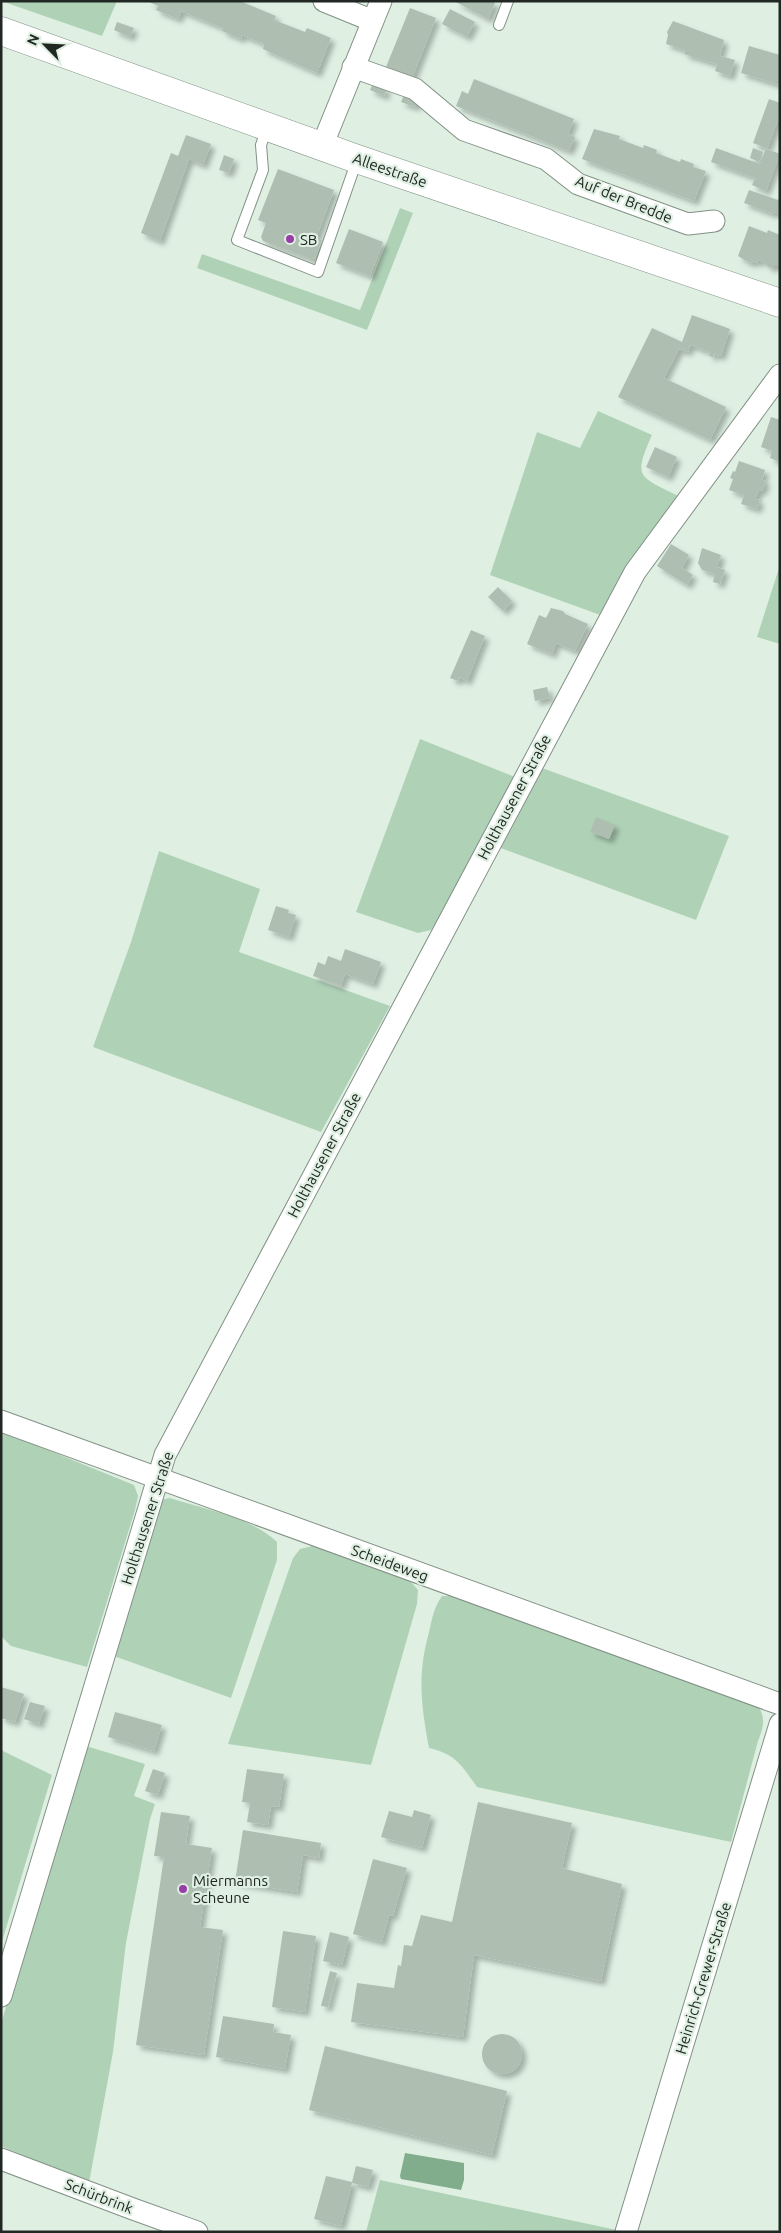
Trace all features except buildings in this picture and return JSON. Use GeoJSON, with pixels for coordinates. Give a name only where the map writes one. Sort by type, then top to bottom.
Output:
{"type":"FeatureCollection","features":[{"type":"Feature","properties":{"kind":"main road","name":"Alleestraße"},"geometry":{"type":"LineString","coordinates":[[1,31],[357,159],[780,304]]}},
{"type":"Feature","properties":{"kind":"street"},"geometry":{"type":"LineString","coordinates":[[324,1],[373,21]]}},
{"type":"Feature","properties":{"kind":"street"},"geometry":{"type":"LineString","coordinates":[[322,146],[381,1]]}},
{"type":"Feature","properties":{"kind":"street","name":"Auf der Bredde"},"geometry":{"type":"LineString","coordinates":[[353,67],[415,89],[464,130],[546,159],[578,184],[688,224],[714,221]]}},
{"type":"Feature","properties":{"kind":"street","name":"Holthausener Straße"},"geometry":{"type":"LineString","coordinates":[[1,1996],[165,1455],[635,572],[780,375]]}},
{"type":"Feature","properties":{"kind":"street","name":"Scheideweg"},"geometry":{"type":"LineString","coordinates":[[1,1421],[780,1704]]}},
{"type":"Feature","properties":{"kind":"street","name":"Heinrich-Grewer-Straße"},"geometry":{"type":"LineString","coordinates":[[626,2232],[780,1724]]}},
{"type":"Feature","properties":{"kind":"street","name":"Schürbrink"},"geometry":{"type":"LineString","coordinates":[[1,2158],[197,2232]]}},
{"type":"Feature","properties":{"kind":"lane"},"geometry":{"type":"LineString","coordinates":[[498,25],[508,1]]}},
{"type":"Feature","properties":{"kind":"lane"},"geometry":{"type":"LineString","coordinates":[[268,127],[261,145],[262,170],[237,240],[318,272],[357,159]]}},
{"type":"Feature","properties":{"kind":"shaded area"},"geometry":{"type":"Polygon","coordinates":[[[1,1],[117,1],[102,36],[1,1]]]}},
{"type":"Feature","properties":{"kind":"shaded area"},"geometry":{"type":"Polygon","coordinates":[[[400,208],[413,213],[367,330],[197,268],[202,254],[360,310],[400,208]]]}},
{"type":"Feature","properties":{"kind":"shaded area"},"geometry":{"type":"Polygon","coordinates":[[[598,411],[652,435],[642,460],[641,468],[643,474],[654,484],[678,496],[636,555],[603,616],[490,575],[537,432],[580,448],[598,411]]]}},
{"type":"Feature","properties":{"kind":"shaded area"},"geometry":{"type":"Polygon","coordinates":[[[780,565],[780,644],[757,637],[780,565]]]}},
{"type":"Feature","properties":{"kind":"shaded area"},"geometry":{"type":"Polygon","coordinates":[[[420,739],[515,777],[438,920],[431,930],[418,933],[356,912],[420,739]]]}},
{"type":"Feature","properties":{"kind":"shaded area"},"geometry":{"type":"Polygon","coordinates":[[[542,768],[729,836],[696,920],[498,847],[542,768]]]}},
{"type":"Feature","properties":{"kind":"shaded area"},"geometry":{"type":"Polygon","coordinates":[[[159,851],[260,889],[239,952],[390,1006],[321,1132],[93,1047],[131,942],[159,851]]]}},
{"type":"Feature","properties":{"kind":"shaded area"},"geometry":{"type":"Polygon","coordinates":[[[1,1431],[134,1485],[138,1496],[135,1510],[87,1667],[11,1646],[1,1636],[1,1431]]]}},
{"type":"Feature","properties":{"kind":"shaded area"},"geometry":{"type":"Polygon","coordinates":[[[170,1498],[240,1520],[266,1533],[277,1542],[277,1560],[231,1698],[111,1655],[160,1500],[170,1498]]]}},
{"type":"Feature","properties":{"kind":"shaded area"},"geometry":{"type":"Polygon","coordinates":[[[312,1546],[324,1548],[411,1582],[418,1590],[417,1604],[371,1765],[228,1744],[293,1558],[300,1549],[312,1546]]]}},
{"type":"Feature","properties":{"kind":"shaded area"},"geometry":{"type":"Polygon","coordinates":[[[442,1596],[453,1596],[757,1704],[762,1713],[763,1727],[731,1842],[477,1787],[452,1757],[429,1748],[422,1704],[423,1662],[432,1618],[442,1596]]]}},
{"type":"Feature","properties":{"kind":"shaded area"},"geometry":{"type":"Polygon","coordinates":[[[83,1745],[145,1764],[134,1796],[155,1804],[150,1819],[126,1943],[113,2052],[89,2183],[1,2146],[1,2024],[83,1745]]]}},
{"type":"Feature","properties":{"kind":"shaded area"},"geometry":{"type":"Polygon","coordinates":[[[1,1750],[52,1775],[1,1945],[1,1750]]]}},
{"type":"Feature","properties":{"kind":"shaded area"},"geometry":{"type":"Polygon","coordinates":[[[405,2153],[464,2163],[464,2180],[461,2190],[401,2179],[405,2153]]]}},
{"type":"Feature","properties":{"kind":"shaded area"},"geometry":{"type":"Polygon","coordinates":[[[380,2180],[617,2230],[366,2232],[380,2180]]]}},
{"type":"Feature","properties":{"kind":"place","name":"SB"},"geometry":{"type":"Point","coordinates":[290,239]}},
{"type":"Feature","properties":{"kind":"place","name":"Miermanns Scheune"},"geometry":{"type":"Point","coordinates":[183,1889]}}]}
